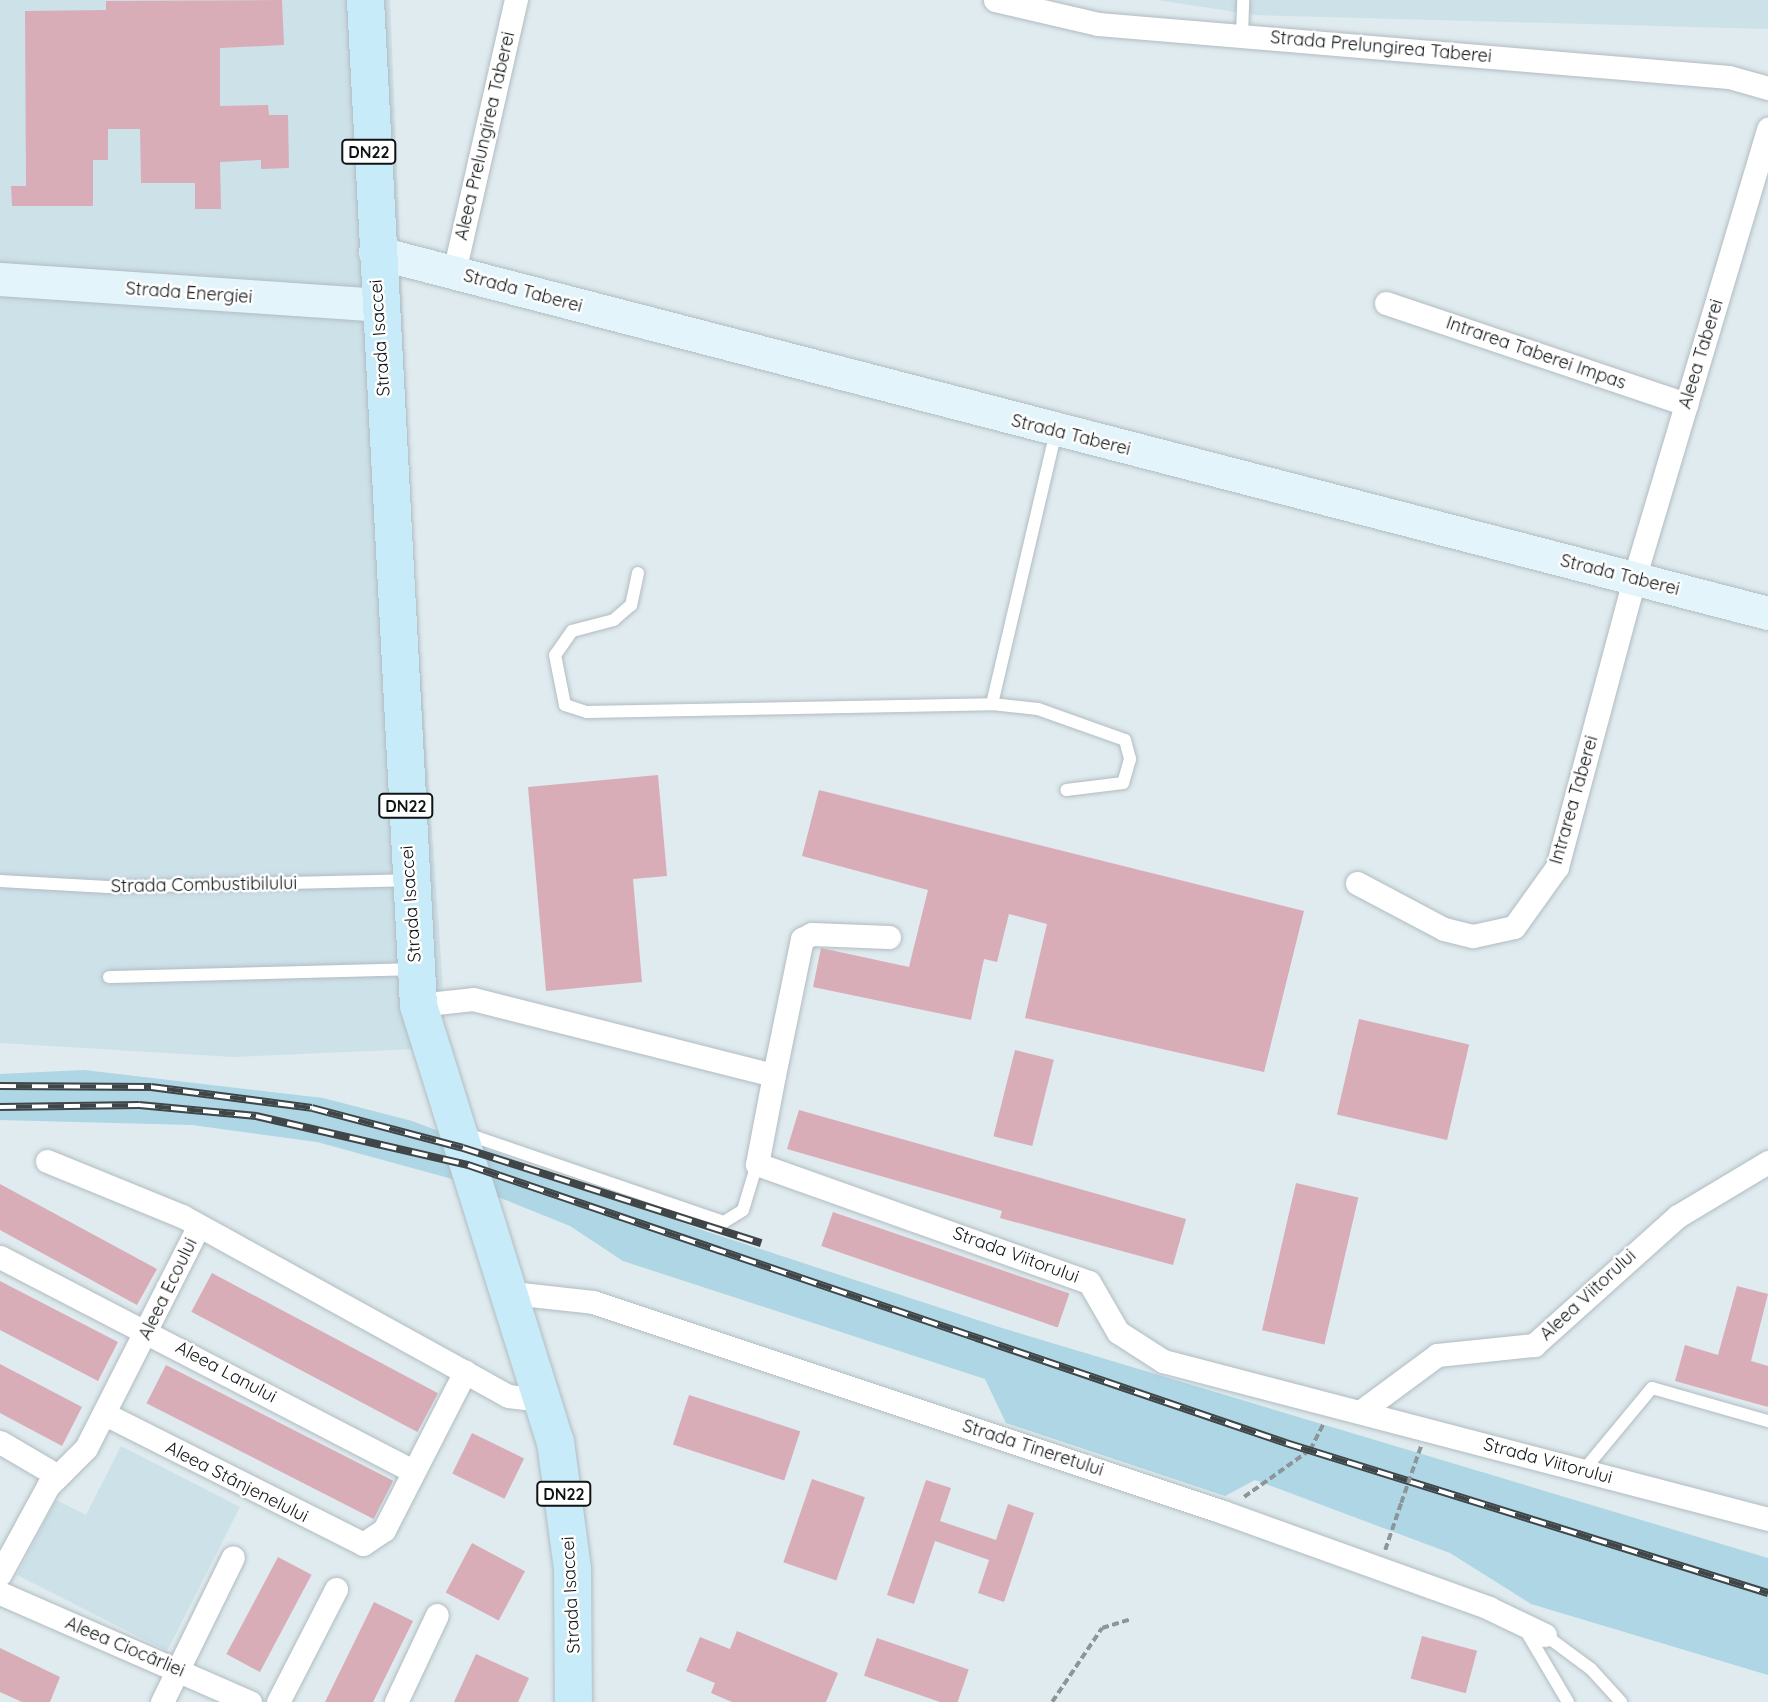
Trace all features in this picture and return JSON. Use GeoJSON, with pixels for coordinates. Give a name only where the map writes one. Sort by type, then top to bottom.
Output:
{"type":"FeatureCollection","features":[{"type":"Feature","properties":{"kind":"main road","name":"Strada Isaccei"},"geometry":{"type":"LineString","coordinates":[[365,0],[377,305],[418,1005],[546,1401],[572,1568],[573,1702]]}},
{"type":"Feature","properties":{"kind":"street","name":"Aleea Prelungirea Taberei"},"geometry":{"type":"LineString","coordinates":[[454,272],[516,0]]}},
{"type":"Feature","properties":{"kind":"street","name":"Strada Prelungirea Taberei"},"geometry":{"type":"LineString","coordinates":[[995,0],[1098,24],[1729,77],[1768,88]]}},
{"type":"Feature","properties":{"kind":"street","name":"Aleea Taberei"},"geometry":{"type":"LineString","coordinates":[[1634,579],[1768,129]]}},
{"type":"Feature","properties":{"kind":"street","name":"Strada Taberei"},"geometry":{"type":"LineString","coordinates":[[375,252],[1056,431],[1768,613]]}},
{"type":"Feature","properties":{"kind":"street","name":"Strada Energiei"},"geometry":{"type":"LineString","coordinates":[[0,279],[377,305]]}},
{"type":"Feature","properties":{"kind":"street","name":"Intrarea Taberei Impas"},"geometry":{"type":"LineString","coordinates":[[1386,303],[1686,404]]}},
{"type":"Feature","properties":{"kind":"street","name":"Intrarea Taberei"},"geometry":{"type":"LineString","coordinates":[[1357,883],[1444,929],[1474,936],[1514,927],[1558,867],[1634,579]]}},
{"type":"Feature","properties":{"kind":"street"},"geometry":{"type":"LineString","coordinates":[[757,1164],[803,939],[812,934],[889,937]]}},
{"type":"Feature","properties":{"kind":"street"},"geometry":{"type":"LineString","coordinates":[[418,1005],[473,999],[774,1075]]}},
{"type":"Feature","properties":{"kind":"street"},"geometry":{"type":"LineString","coordinates":[[47,1160],[198,1227]]}},
{"type":"Feature","properties":{"kind":"street","name":"Aleea Viitorului"},"geometry":{"type":"LineString","coordinates":[[1360,1412],[1437,1355],[1534,1345],[1678,1216],[1768,1162]]}},
{"type":"Feature","properties":{"kind":"street","name":"Strada Viitorului"},"geometry":{"type":"LineString","coordinates":[[757,1164],[1089,1282],[1118,1332],[1143,1353],[1768,1519]]}},
{"type":"Feature","properties":{"kind":"street","name":"Aleea Ecoului"},"geometry":{"type":"LineString","coordinates":[[0,1574],[58,1476],[86,1448],[198,1227],[509,1396],[546,1401]]}},
{"type":"Feature","properties":{"kind":"street","name":"Aleea Lanului"},"geometry":{"type":"LineString","coordinates":[[0,1256],[147,1330],[413,1471]]}},
{"type":"Feature","properties":{"kind":"street","name":"Strada Tineretului"},"geometry":{"type":"LineString","coordinates":[[512,1293],[593,1301],[1223,1512],[1545,1635]]}},
{"type":"Feature","properties":{"kind":"street"},"geometry":{"type":"LineString","coordinates":[[413,1471],[465,1372]]}},
{"type":"Feature","properties":{"kind":"street","name":"Aleea Stânjenelului"},"geometry":{"type":"LineString","coordinates":[[105,1414],[355,1542],[370,1542],[384,1530],[413,1471]]}},
{"type":"Feature","properties":{"kind":"street"},"geometry":{"type":"LineString","coordinates":[[0,1442],[58,1476]]}},
{"type":"Feature","properties":{"kind":"street"},"geometry":{"type":"LineString","coordinates":[[162,1702],[233,1557]]}},
{"type":"Feature","properties":{"kind":"street"},"geometry":{"type":"LineString","coordinates":[[278,1702],[336,1589]]}},
{"type":"Feature","properties":{"kind":"street","name":"Aleea Ciocârliei"},"geometry":{"type":"LineString","coordinates":[[0,1593],[250,1702]]}},
{"type":"Feature","properties":{"kind":"street"},"geometry":{"type":"LineString","coordinates":[[396,1702],[437,1615]]}},
{"type":"Feature","properties":{"kind":"lane"},"geometry":{"type":"LineString","coordinates":[[1242,36],[1243,0]]}},
{"type":"Feature","properties":{"kind":"lane"},"geometry":{"type":"LineString","coordinates":[[992,704],[1056,431]]}},
{"type":"Feature","properties":{"kind":"lane"},"geometry":{"type":"LineString","coordinates":[[638,573],[631,605],[614,621],[572,631],[555,655],[565,705],[587,712],[992,704],[1038,709],[1125,740],[1130,760],[1122,783],[1066,790]]}},
{"type":"Feature","properties":{"kind":"lane","name":"Strada Combustibilului"},"geometry":{"type":"LineString","coordinates":[[0,881],[108,887],[409,880]]}},
{"type":"Feature","properties":{"kind":"lane"},"geometry":{"type":"LineString","coordinates":[[108,977],[415,969]]}},
{"type":"Feature","properties":{"kind":"lane"},"geometry":{"type":"LineString","coordinates":[[457,1131],[724,1222],[743,1210],[757,1164]]}},
{"type":"Feature","properties":{"kind":"lane"},"geometry":{"type":"LineString","coordinates":[[1583,1471],[1652,1388],[1768,1421]]}},
{"type":"Feature","properties":{"kind":"lane"},"geometry":{"type":"LineString","coordinates":[[1523,1626],[1568,1702]]}},
{"type":"Feature","properties":{"kind":"lane"},"geometry":{"type":"LineString","coordinates":[[1545,1635],[1591,1669],[1622,1702]]}},
{"type":"Feature","properties":{"kind":"path"},"geometry":{"type":"LineString","coordinates":[[1223,1512],[1310,1450],[1332,1405]]}},
{"type":"Feature","properties":{"kind":"path"},"geometry":{"type":"LineString","coordinates":[[1393,1527],[1421,1446]]}},
{"type":"Feature","properties":{"kind":"path"},"geometry":{"type":"LineString","coordinates":[[1052,1702],[1102,1628],[1132,1619]]}},
{"type":"Feature","properties":{"kind":"shaded area"},"geometry":{"type":"Polygon","coordinates":[[[0,0],[390,0],[413,562],[445,1016],[415,1049],[234,1057],[0,1043],[0,0]]]}},
{"type":"Feature","properties":{"kind":"shaded area"},"geometry":{"type":"Polygon","coordinates":[[[1157,0],[1768,0],[1768,29],[1256,15],[1157,0]]]}},
{"type":"Feature","properties":{"kind":"shaded area"},"geometry":{"type":"Polygon","coordinates":[[[84,1070],[323,1098],[412,1121],[705,1231],[1002,1328],[1768,1558],[1768,1675],[1531,1604],[1450,1553],[1255,1480],[1225,1496],[1006,1423],[985,1379],[623,1261],[570,1226],[456,1180],[317,1142],[192,1125],[0,1120],[0,1074],[84,1070]]]}},
{"type":"Feature","properties":{"kind":"shaded area"},"geometry":{"type":"Polygon","coordinates":[[[121,1446],[240,1507],[167,1651],[17,1575],[56,1500],[86,1515],[121,1446]]]}},
{"type":"Feature","properties":{"kind":"building"},"geometry":{"type":"Polygon","coordinates":[[[282,0],[284,45],[220,48],[220,106],[268,105],[269,115],[288,115],[289,168],[261,169],[261,160],[220,162],[221,209],[195,209],[195,183],[141,183],[140,129],[108,129],[108,160],[93,160],[93,206],[12,206],[11,186],[26,186],[25,11],[106,10],[106,1],[282,0]]]}},
{"type":"Feature","properties":{"kind":"building"},"geometry":{"type":"Polygon","coordinates":[[[658,775],[667,876],[633,879],[642,982],[546,991],[528,787],[658,775]]]}},
{"type":"Feature","properties":{"kind":"building"},"geometry":{"type":"Polygon","coordinates":[[[819,790],[1304,911],[1264,1072],[1025,1018],[1047,924],[1009,914],[997,962],[984,959],[971,1020],[813,987],[821,948],[909,967],[928,890],[802,856],[819,790]]]}},
{"type":"Feature","properties":{"kind":"building"},"geometry":{"type":"Polygon","coordinates":[[[1359,1019],[1469,1044],[1447,1140],[1337,1114],[1359,1019]]]}},
{"type":"Feature","properties":{"kind":"building"},"geometry":{"type":"Polygon","coordinates":[[[1015,1050],[1054,1060],[1032,1146],[993,1136],[1015,1050]]]}},
{"type":"Feature","properties":{"kind":"building"},"geometry":{"type":"Polygon","coordinates":[[[799,1110],[1186,1219],[1173,1265],[1000,1218],[1002,1211],[787,1149],[799,1110]]]}},
{"type":"Feature","properties":{"kind":"building"},"geometry":{"type":"Polygon","coordinates":[[[1296,1183],[1358,1197],[1324,1345],[1262,1330],[1296,1183]]]}},
{"type":"Feature","properties":{"kind":"building"},"geometry":{"type":"Polygon","coordinates":[[[0,1184],[157,1269],[137,1305],[0,1230],[0,1184]]]}},
{"type":"Feature","properties":{"kind":"building"},"geometry":{"type":"Polygon","coordinates":[[[833,1212],[1069,1293],[1058,1327],[821,1246],[833,1212]]]}},
{"type":"Feature","properties":{"kind":"building"},"geometry":{"type":"Polygon","coordinates":[[[212,1273],[438,1393],[417,1432],[191,1312],[212,1273]]]}},
{"type":"Feature","properties":{"kind":"building"},"geometry":{"type":"Polygon","coordinates":[[[0,1281],[118,1342],[98,1381],[0,1330],[0,1281]]]}},
{"type":"Feature","properties":{"kind":"building"},"geometry":{"type":"Polygon","coordinates":[[[1737,1286],[1768,1294],[1751,1361],[1768,1366],[1768,1407],[1675,1381],[1685,1345],[1718,1355],[1737,1286]]]}},
{"type":"Feature","properties":{"kind":"building"},"geometry":{"type":"Polygon","coordinates":[[[0,1364],[82,1407],[62,1446],[0,1413],[0,1364]]]}},
{"type":"Feature","properties":{"kind":"building"},"geometry":{"type":"Polygon","coordinates":[[[166,1365],[393,1481],[374,1519],[146,1403],[166,1365]]]}},
{"type":"Feature","properties":{"kind":"building"},"geometry":{"type":"Polygon","coordinates":[[[689,1395],[800,1431],[784,1481],[673,1444],[689,1395]]]}},
{"type":"Feature","properties":{"kind":"building"},"geometry":{"type":"Polygon","coordinates":[[[472,1433],[524,1458],[504,1499],[452,1473],[472,1433]]]}},
{"type":"Feature","properties":{"kind":"building"},"geometry":{"type":"Polygon","coordinates":[[[812,1479],[865,1497],[836,1580],[783,1562],[812,1479]]]}},
{"type":"Feature","properties":{"kind":"building"},"geometry":{"type":"Polygon","coordinates":[[[926,1480],[951,1488],[940,1521],[996,1540],[1008,1504],[1034,1513],[1004,1602],[978,1593],[989,1560],[935,1541],[914,1604],[887,1595],[926,1480]]]}},
{"type":"Feature","properties":{"kind":"building"},"geometry":{"type":"Polygon","coordinates":[[[472,1543],[525,1571],[499,1621],[446,1592],[472,1543]]]}},
{"type":"Feature","properties":{"kind":"building"},"geometry":{"type":"Polygon","coordinates":[[[278,1557],[312,1575],[260,1672],[226,1654],[278,1557]]]}},
{"type":"Feature","properties":{"kind":"building"},"geometry":{"type":"Polygon","coordinates":[[[374,1602],[413,1621],[373,1702],[325,1702],[374,1602]]]}},
{"type":"Feature","properties":{"kind":"building"},"geometry":{"type":"Polygon","coordinates":[[[737,1631],[838,1673],[826,1702],[732,1702],[711,1693],[715,1683],[686,1671],[700,1637],[730,1649],[737,1631]]]}},
{"type":"Feature","properties":{"kind":"building"},"geometry":{"type":"Polygon","coordinates":[[[1422,1636],[1477,1651],[1466,1693],[1411,1679],[1422,1636]]]}},
{"type":"Feature","properties":{"kind":"building"},"geometry":{"type":"Polygon","coordinates":[[[877,1638],[969,1670],[958,1702],[940,1702],[864,1676],[877,1638]]]}},
{"type":"Feature","properties":{"kind":"building"},"geometry":{"type":"Polygon","coordinates":[[[0,1648],[60,1677],[50,1702],[22,1702],[0,1692],[0,1648]]]}},
{"type":"Feature","properties":{"kind":"building"},"geometry":{"type":"Polygon","coordinates":[[[476,1654],[529,1678],[518,1702],[454,1702],[476,1654]]]}},
{"type":"Feature","properties":{"kind":"railway"},"geometry":{"type":"LineString","coordinates":[[0,1086],[151,1087],[312,1108],[463,1148],[761,1243]]}},
{"type":"Feature","properties":{"kind":"railway"},"geometry":{"type":"LineString","coordinates":[[0,1107],[139,1105],[256,1116],[468,1165],[1286,1443],[1768,1593]]}}]}
